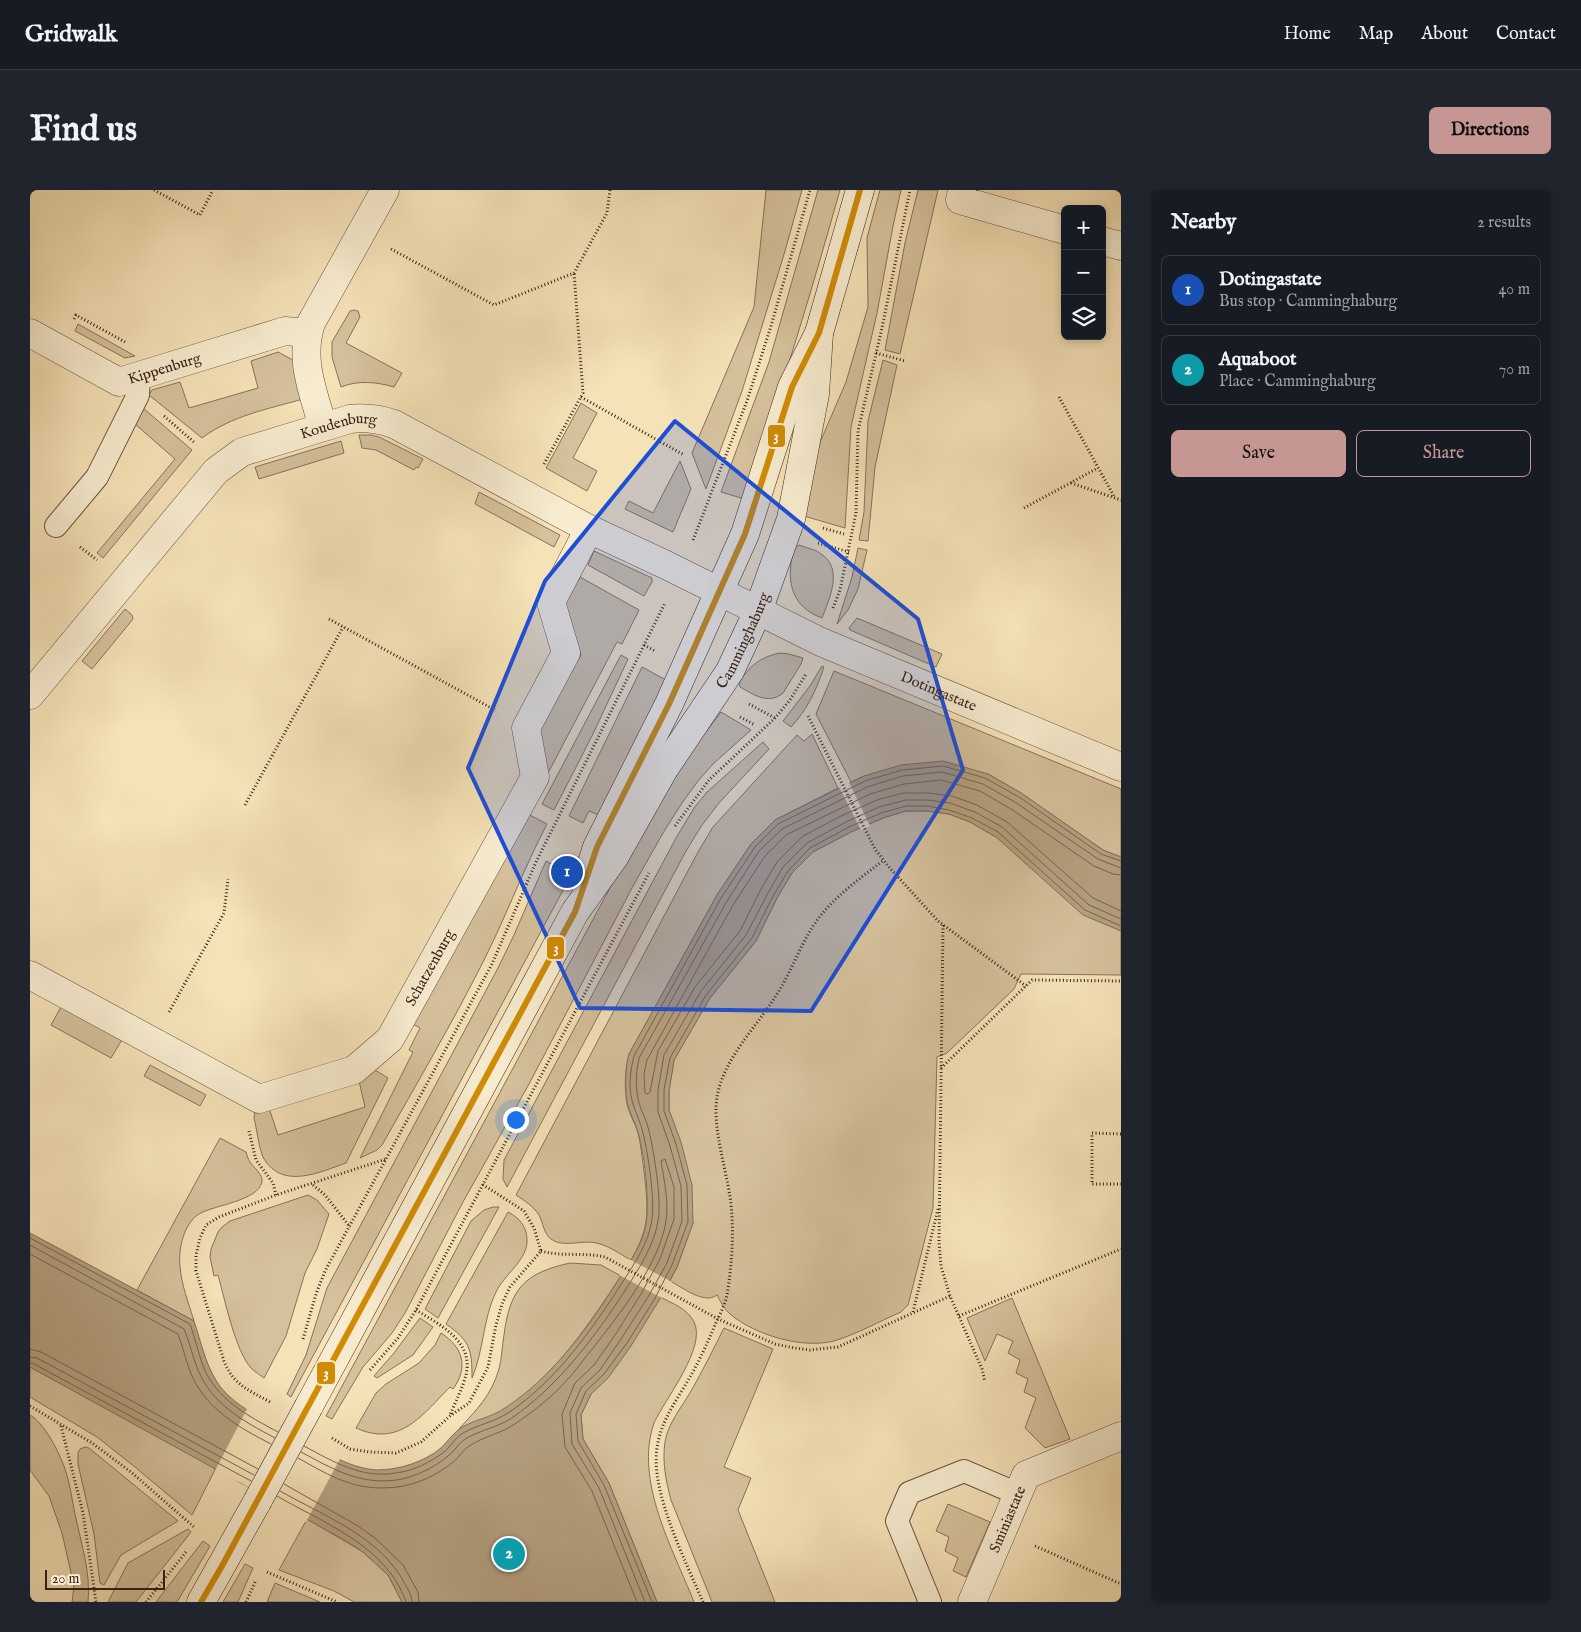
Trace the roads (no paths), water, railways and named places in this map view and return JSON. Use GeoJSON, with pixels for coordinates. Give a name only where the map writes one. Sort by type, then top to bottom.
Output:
{"type":"FeatureCollection","features":[{"type":"Feature","properties":{"kind":"street"},"geometry":{"type":"LineString","coordinates":[[324,427],[305,361],[307,333],[385,190]]}},
{"type":"Feature","properties":{"kind":"street","name":"Camminghaburg"},"geometry":{"type":"LineString","coordinates":[[575,912],[597,847],[669,704],[745,534],[792,387],[819,333],[860,190]]}},
{"type":"Feature","properties":{"kind":"street"},"geometry":{"type":"LineString","coordinates":[[962,190],[960,200],[1061,229]]}},
{"type":"Feature","properties":{"kind":"street"},"geometry":{"type":"LineString","coordinates":[[1106,242],[1121,246]]}},
{"type":"Feature","properties":{"kind":"street","name":"Kippenburg"},"geometry":{"type":"LineString","coordinates":[[30,332],[119,382],[138,385],[285,331],[307,333]]}},
{"type":"Feature","properties":{"kind":"street","name":"Camminghaburg"},"geometry":{"type":"LineString","coordinates":[[201,1602],[257,1502],[575,912],[615,856],[664,770],[730,671],[758,611],[791,519],[815,394],[819,333]]}},
{"type":"Feature","properties":{"kind":"street","name":"Koudenburg"},"geometry":{"type":"LineString","coordinates":[[30,695],[216,471],[242,452],[350,419],[364,417],[394,424],[589,529],[758,611]]}},
{"type":"Feature","properties":{"kind":"street","name":"Schatzenburg"},"geometry":{"type":"LineString","coordinates":[[30,975],[258,1099],[354,1070],[390,1039],[535,777],[526,728],[566,653],[551,602],[589,529]]}},
{"type":"Feature","properties":{"kind":"street","name":"Dotingastate"},"geometry":{"type":"LineString","coordinates":[[758,611],[821,642],[1121,768]]}},
{"type":"Feature","properties":{"kind":"street","name":"Sminiastate"},"geometry":{"type":"LineString","coordinates":[[972,1602],[1026,1475],[1121,1436]]}},
{"type":"Feature","properties":{"kind":"lane"},"geometry":{"type":"LineString","coordinates":[[56,526],[97,477],[138,385]]}},
{"type":"Feature","properties":{"kind":"lane"},"geometry":{"type":"LineString","coordinates":[[930,1602],[897,1521],[909,1493],[964,1471],[1018,1494]]}},
{"type":"Feature","properties":{"kind":"water"},"geometry":{"type":"Polygon","coordinates":[[[943,761],[988,774],[1021,793],[1103,850],[1121,857],[1121,931],[1083,915],[996,837],[970,822],[949,814],[906,811],[883,818],[813,852],[792,873],[777,898],[756,941],[710,998],[674,1060],[669,1091],[669,1110],[681,1142],[692,1185],[693,1223],[677,1267],[658,1302],[631,1346],[608,1378],[591,1394],[581,1415],[583,1439],[609,1483],[657,1602],[402,1602],[388,1575],[363,1552],[348,1542],[30,1367],[30,1233],[194,1321],[206,1360],[213,1375],[231,1398],[261,1418],[354,1466],[377,1470],[394,1469],[411,1464],[434,1453],[463,1427],[505,1408],[538,1383],[580,1336],[604,1302],[640,1243],[646,1226],[647,1200],[641,1142],[627,1102],[626,1078],[629,1054],[717,895],[751,844],[775,820],[864,776],[901,765],[943,761]]]}},
{"type":"Feature","properties":{"kind":"place","name":"Dotingastate"},"geometry":{"type":"Point","coordinates":[567,872]}},
{"type":"Feature","properties":{"kind":"place","name":"Aquaboot"},"geometry":{"type":"Point","coordinates":[509,1554]}}]}
